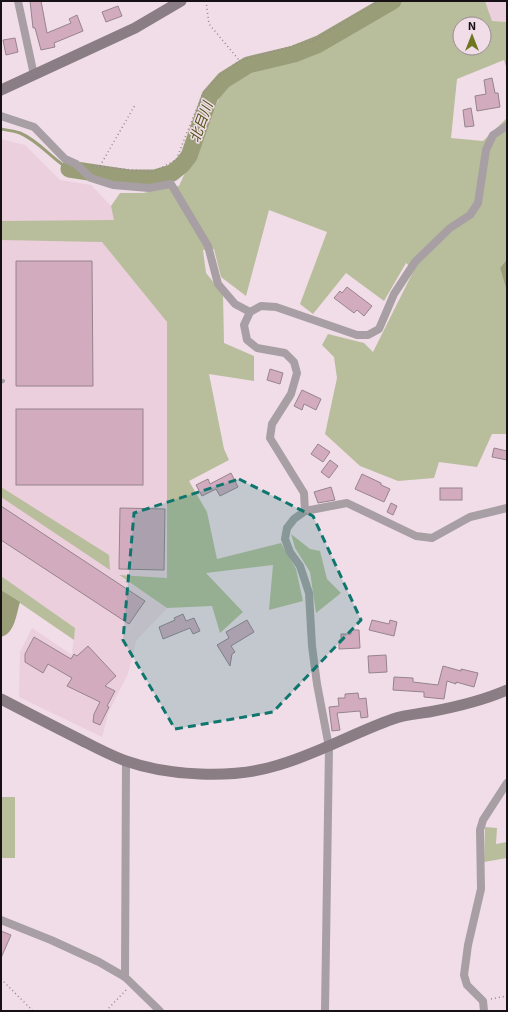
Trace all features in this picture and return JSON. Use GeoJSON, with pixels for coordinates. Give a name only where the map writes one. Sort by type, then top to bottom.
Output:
{"type":"FeatureCollection","features":[{"type":"Feature","properties":{"kind":"street"},"geometry":{"type":"LineString","coordinates":[[18,1],[34,75]]}},
{"type":"Feature","properties":{"kind":"street"},"geometry":{"type":"LineString","coordinates":[[1,90],[135,28],[181,1]]}},
{"type":"Feature","properties":{"kind":"street"},"geometry":{"type":"LineString","coordinates":[[1,116],[34,127],[65,158],[76,164],[92,178],[113,185],[149,188],[171,184],[208,246],[218,284],[235,304],[250,312]]}},
{"type":"Feature","properties":{"kind":"street"},"geometry":{"type":"LineString","coordinates":[[305,511],[304,493],[270,438],[272,424],[291,394],[297,373],[294,362],[285,353],[257,348],[247,340],[244,325],[250,312],[261,306],[276,307],[357,335],[368,335],[379,329],[394,294],[414,262],[450,228],[470,215],[478,203],[486,150],[493,135],[507,126]]}},
{"type":"Feature","properties":{"kind":"street"},"geometry":{"type":"LineString","coordinates":[[325,1011],[329,747],[317,684],[312,646],[309,593],[300,566],[290,552],[285,539],[287,528],[294,519],[305,511],[347,503],[416,536],[432,538],[470,516],[507,508]]}},
{"type":"Feature","properties":{"kind":"street"},"geometry":{"type":"LineString","coordinates":[[1,699],[126,761],[161,770],[200,774],[234,774],[274,767],[329,747],[376,725],[396,718],[460,706],[490,698],[507,690]]}},
{"type":"Feature","properties":{"kind":"street"},"geometry":{"type":"LineString","coordinates":[[125,977],[126,761]]}},
{"type":"Feature","properties":{"kind":"street"},"geometry":{"type":"LineString","coordinates":[[484,1011],[483,1001],[467,985],[464,975],[468,945],[481,889],[480,830],[483,820],[507,783]]}},
{"type":"Feature","properties":{"kind":"street"},"geometry":{"type":"LineString","coordinates":[[1,920],[51,940],[99,962],[125,977],[160,1011]]}},
{"type":"Feature","properties":{"kind":"path"},"geometry":{"type":"LineString","coordinates":[[206,1],[209,24],[239,61]]}},
{"type":"Feature","properties":{"kind":"path"},"geometry":{"type":"LineString","coordinates":[[76,164],[153,172],[176,160],[203,93],[218,77],[239,61],[314,40],[380,1]]}},
{"type":"Feature","properties":{"kind":"path"},"geometry":{"type":"LineString","coordinates":[[100,167],[135,105]]}},
{"type":"Feature","properties":{"kind":"path"},"geometry":{"type":"LineString","coordinates":[[1,979],[33,1011]]}},
{"type":"Feature","properties":{"kind":"path"},"geometry":{"type":"LineString","coordinates":[[106,1011],[132,984]]}},
{"type":"Feature","properties":{"kind":"path"},"geometry":{"type":"LineString","coordinates":[[483,1001],[507,996]]}},
{"type":"Feature","properties":{"kind":"highlighted area"},"geometry":{"type":"Polygon","coordinates":[[[239,479],[313,516],[361,620],[273,712],[175,729],[123,640],[134,513],[239,479]]]}},
{"type":"Feature","properties":{"kind":"shaded area"},"geometry":{"type":"Polygon","coordinates":[[[399,1],[485,1],[490,16],[452,16],[452,56],[492,56],[492,21],[507,22],[507,70],[504,60],[457,79],[451,138],[483,141],[507,118],[507,259],[500,268],[507,288],[507,434],[492,434],[477,467],[439,462],[434,478],[398,481],[360,466],[325,434],[337,378],[334,357],[322,345],[328,334],[364,343],[373,352],[414,270],[406,263],[384,301],[346,273],[313,314],[300,304],[327,232],[269,210],[246,296],[221,277],[214,249],[203,250],[206,273],[223,294],[224,343],[254,356],[254,381],[209,374],[224,449],[229,460],[189,481],[207,512],[217,559],[281,543],[296,569],[303,601],[269,610],[273,565],[206,573],[243,612],[220,633],[212,606],[167,608],[119,575],[167,578],[167,322],[102,242],[1,240],[1,221],[114,220],[111,206],[120,193],[143,193],[179,186],[221,94],[247,71],[296,57],[323,45],[399,1]]]}},
{"type":"Feature","properties":{"kind":"shaded area"},"geometry":{"type":"Polygon","coordinates":[[[485,1],[507,1],[507,22],[492,21],[492,16],[490,16],[485,1]]]}},
{"type":"Feature","properties":{"kind":"shaded area"},"geometry":{"type":"Polygon","coordinates":[[[1,139],[25,145],[60,180],[91,185],[111,206],[115,220],[102,242],[167,322],[167,578],[119,576],[167,608],[136,641],[128,674],[109,711],[102,737],[19,697],[20,652],[32,628],[72,655],[75,628],[1,576],[1,139]]]}},
{"type":"Feature","properties":{"kind":"shaded area"},"geometry":{"type":"Polygon","coordinates":[[[507,259],[507,288],[506,288],[500,268],[507,259]]]}},
{"type":"Feature","properties":{"kind":"shaded area"},"geometry":{"type":"Polygon","coordinates":[[[1,487],[109,555],[110,570],[1,497],[1,487]]]}},
{"type":"Feature","properties":{"kind":"shaded area"},"geometry":{"type":"Polygon","coordinates":[[[291,534],[310,549],[320,551],[327,579],[341,593],[316,613],[310,572],[295,548],[291,534]]]}},
{"type":"Feature","properties":{"kind":"shaded area"},"geometry":{"type":"Polygon","coordinates":[[[1,576],[75,628],[74,640],[1,590],[1,576]]]}},
{"type":"Feature","properties":{"kind":"shaded area"},"geometry":{"type":"Polygon","coordinates":[[[1,590],[20,602],[12,628],[6,635],[1,637],[1,590]]]}},
{"type":"Feature","properties":{"kind":"shaded area"},"geometry":{"type":"Polygon","coordinates":[[[1,797],[15,797],[15,858],[1,858],[1,797]]]}},
{"type":"Feature","properties":{"kind":"shaded area"},"geometry":{"type":"Polygon","coordinates":[[[485,827],[497,828],[496,844],[507,842],[507,858],[484,862],[485,827]]]}},
{"type":"Feature","properties":{"kind":"building"},"geometry":{"type":"Polygon","coordinates":[[[30,1],[41,1],[47,33],[71,23],[69,19],[77,15],[83,31],[54,43],[55,47],[41,50],[35,28],[33,28],[30,1]]]}},
{"type":"Feature","properties":{"kind":"building"},"geometry":{"type":"Polygon","coordinates":[[[118,6],[122,16],[106,22],[102,12],[118,6]]]}},
{"type":"Feature","properties":{"kind":"building"},"geometry":{"type":"Polygon","coordinates":[[[15,38],[18,52],[6,55],[3,40],[15,38]]]}},
{"type":"Feature","properties":{"kind":"building"},"geometry":{"type":"Polygon","coordinates":[[[492,78],[495,93],[498,93],[500,107],[477,111],[475,96],[486,94],[484,80],[492,78]]]}},
{"type":"Feature","properties":{"kind":"building"},"geometry":{"type":"Polygon","coordinates":[[[471,108],[474,126],[465,127],[463,110],[471,108]]]}},
{"type":"Feature","properties":{"kind":"building"},"geometry":{"type":"Polygon","coordinates":[[[16,261],[92,261],[93,386],[16,386],[16,261]]]}},
{"type":"Feature","properties":{"kind":"building"},"geometry":{"type":"Polygon","coordinates":[[[347,287],[372,306],[364,316],[357,310],[354,313],[334,298],[340,291],[342,293],[347,287]]]}},
{"type":"Feature","properties":{"kind":"building"},"geometry":{"type":"Polygon","coordinates":[[[270,369],[283,373],[280,384],[267,380],[270,369]]]}},
{"type":"Feature","properties":{"kind":"building"},"geometry":{"type":"Polygon","coordinates":[[[302,390],[321,399],[316,410],[304,404],[302,410],[294,406],[302,390]]]}},
{"type":"Feature","properties":{"kind":"building"},"geometry":{"type":"Polygon","coordinates":[[[16,409],[143,409],[143,485],[16,485],[16,409]]]}},
{"type":"Feature","properties":{"kind":"building"},"geometry":{"type":"Polygon","coordinates":[[[318,444],[330,452],[323,462],[311,454],[318,444]]]}},
{"type":"Feature","properties":{"kind":"building"},"geometry":{"type":"Polygon","coordinates":[[[494,448],[507,451],[507,460],[492,457],[494,448]]]}},
{"type":"Feature","properties":{"kind":"building"},"geometry":{"type":"Polygon","coordinates":[[[330,460],[338,466],[329,478],[321,472],[330,460]]]}},
{"type":"Feature","properties":{"kind":"building"},"geometry":{"type":"Polygon","coordinates":[[[231,473],[238,487],[220,496],[216,489],[202,496],[196,485],[208,479],[210,484],[231,473]]]}},
{"type":"Feature","properties":{"kind":"building"},"geometry":{"type":"Polygon","coordinates":[[[362,474],[390,489],[384,502],[355,489],[362,474]]]}},
{"type":"Feature","properties":{"kind":"building"},"geometry":{"type":"Polygon","coordinates":[[[331,487],[335,500],[318,503],[314,492],[331,487]]]}},
{"type":"Feature","properties":{"kind":"building"},"geometry":{"type":"Polygon","coordinates":[[[440,488],[462,488],[462,500],[440,500],[440,488]]]}},
{"type":"Feature","properties":{"kind":"building"},"geometry":{"type":"Polygon","coordinates":[[[391,503],[397,506],[393,515],[387,512],[391,503]]]}},
{"type":"Feature","properties":{"kind":"building"},"geometry":{"type":"Polygon","coordinates":[[[1,506],[145,601],[129,624],[1,540],[1,506]]]}},
{"type":"Feature","properties":{"kind":"building"},"geometry":{"type":"Polygon","coordinates":[[[120,508],[165,509],[164,570],[119,569],[120,508]]]}},
{"type":"Feature","properties":{"kind":"building"},"geometry":{"type":"Polygon","coordinates":[[[183,614],[186,621],[194,618],[200,631],[193,634],[190,628],[163,639],[159,627],[175,620],[174,618],[183,614]]]}},
{"type":"Feature","properties":{"kind":"building"},"geometry":{"type":"Polygon","coordinates":[[[247,620],[254,632],[231,646],[235,652],[232,654],[230,666],[217,645],[229,638],[226,632],[247,620]]]}},
{"type":"Feature","properties":{"kind":"building"},"geometry":{"type":"Polygon","coordinates":[[[372,620],[389,624],[390,620],[397,622],[394,636],[369,630],[372,620]]]}},
{"type":"Feature","properties":{"kind":"building"},"geometry":{"type":"Polygon","coordinates":[[[351,630],[359,630],[360,648],[339,649],[341,634],[351,634],[351,630]]]}},
{"type":"Feature","properties":{"kind":"building"},"geometry":{"type":"Polygon","coordinates":[[[34,637],[71,659],[74,654],[77,656],[88,646],[116,676],[105,686],[115,691],[107,706],[109,707],[100,725],[93,722],[94,714],[100,702],[67,686],[72,678],[48,664],[43,673],[25,662],[25,654],[34,637]]]}},
{"type":"Feature","properties":{"kind":"building"},"geometry":{"type":"Polygon","coordinates":[[[386,655],[387,672],[369,673],[368,656],[386,655]]]}},
{"type":"Feature","properties":{"kind":"building"},"geometry":{"type":"Polygon","coordinates":[[[443,666],[461,671],[461,669],[478,673],[474,687],[447,681],[444,699],[424,697],[424,692],[393,690],[394,677],[413,678],[413,682],[438,685],[443,666]]]}},
{"type":"Feature","properties":{"kind":"building"},"geometry":{"type":"Polygon","coordinates":[[[358,693],[359,699],[366,698],[368,717],[361,718],[360,711],[337,713],[340,730],[332,731],[329,707],[339,706],[338,698],[345,698],[345,694],[358,693]]]}},
{"type":"Feature","properties":{"kind":"building"},"geometry":{"type":"Polygon","coordinates":[[[1,931],[11,935],[1,958],[1,931]]]}},
{"type":"Feature","properties":{"kind":"waterway","name":"北目川"},"geometry":{"type":"LineString","coordinates":[[69,169],[129,178],[155,178],[172,173],[182,165],[189,156],[210,96],[224,80],[248,65],[294,54],[319,44],[393,1]]}},
{"type":"Feature","properties":{"kind":"waterway"},"geometry":{"type":"LineString","coordinates":[[1,129],[18,132],[27,136],[69,169]]}}]}
